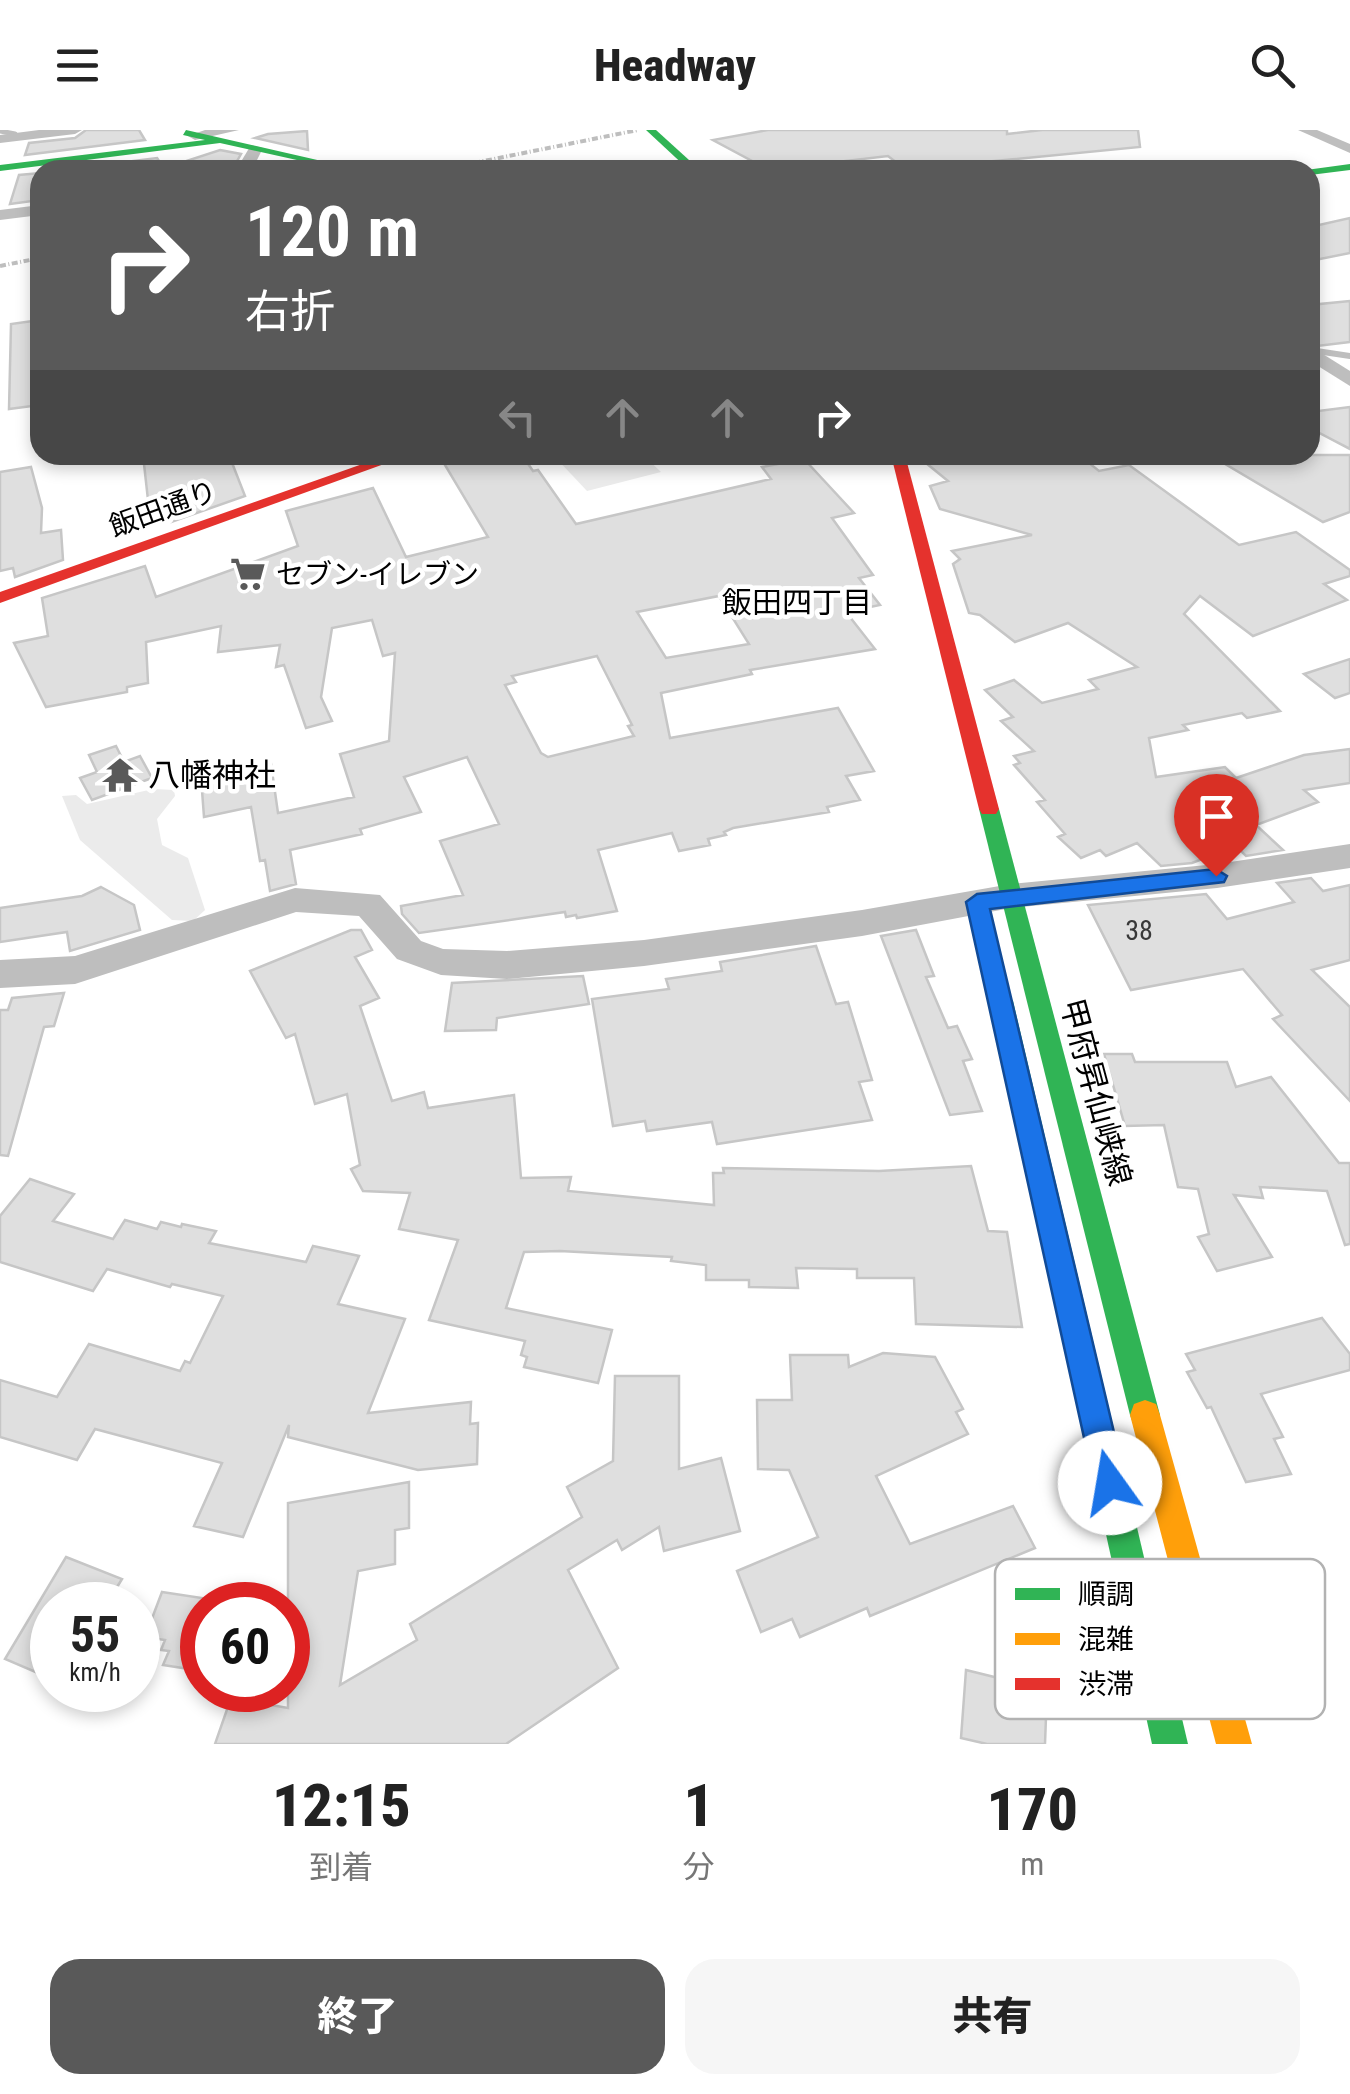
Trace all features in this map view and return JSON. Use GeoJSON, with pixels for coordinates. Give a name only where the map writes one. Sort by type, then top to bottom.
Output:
{"type":"FeatureCollection","features":[{"type":"Feature","properties":{"kind":"main road"},"geometry":{"type":"LineString","coordinates":[[636,130],[668,160]]}},
{"type":"Feature","properties":{"kind":"main road"},"geometry":{"type":"LineString","coordinates":[[651,130],[684,160]]}},
{"type":"Feature","properties":{"kind":"main road"},"geometry":{"type":"LineString","coordinates":[[154,147],[201,134]]}},
{"type":"Feature","properties":{"kind":"main road"},"geometry":{"type":"LineString","coordinates":[[59,160],[154,147],[201,134],[311,160]]}},
{"type":"Feature","properties":{"kind":"main road"},"geometry":{"type":"LineString","coordinates":[[0,168],[30,164]]}},
{"type":"Feature","properties":{"kind":"main road"},"geometry":{"type":"LineString","coordinates":[[1320,170],[1350,166]]}},
{"type":"Feature","properties":{"kind":"main road","name":"飯田通り"},"geometry":{"type":"LineString","coordinates":[[0,598],[374,465]]}},
{"type":"Feature","properties":{"kind":"main road","name":"甲府昇仙峡線"},"geometry":{"type":"LineString","coordinates":[[900,465],[986,901],[1180,1559]]}},
{"type":"Feature","properties":{"kind":"main road"},"geometry":{"type":"LineString","coordinates":[[994,973],[1128,1559]]}},
{"type":"Feature","properties":{"kind":"main road"},"geometry":{"type":"LineString","coordinates":[[1164,1719],[1170,1744]]}},
{"type":"Feature","properties":{"kind":"main road","name":"甲府昇仙峡線"},"geometry":{"type":"LineString","coordinates":[[1227,1719],[1234,1744]]}},
{"type":"Feature","properties":{"kind":"street"},"geometry":{"type":"LineString","coordinates":[[0,139],[76,130]]}},
{"type":"Feature","properties":{"kind":"street"},"geometry":{"type":"LineString","coordinates":[[1305,130],[1350,148]]}},
{"type":"Feature","properties":{"kind":"street"},"geometry":{"type":"LineString","coordinates":[[249,160],[256,148]]}},
{"type":"Feature","properties":{"kind":"street"},"geometry":{"type":"LineString","coordinates":[[0,215],[30,211]]}},
{"type":"Feature","properties":{"kind":"street"},"geometry":{"type":"LineString","coordinates":[[1320,359],[1350,380]]}},
{"type":"Feature","properties":{"kind":"street"},"geometry":{"type":"LineString","coordinates":[[0,974],[76,970],[294,900],[368,904],[409,950],[441,962],[507,965],[662,950],[862,923],[986,901],[1216,876],[1350,856]]}},
{"type":"Feature","properties":{"kind":"shaded area"},"geometry":{"type":"Polygon","coordinates":[[[563,465],[654,465],[661,472],[587,491],[563,465]]]}},
{"type":"Feature","properties":{"kind":"shaded area"},"geometry":{"type":"Polygon","coordinates":[[[153,789],[174,790],[175,796],[157,819],[162,845],[188,858],[205,910],[193,921],[172,920],[80,840],[62,796],[76,795],[87,804],[153,789]]]}},
{"type":"Feature","properties":{"kind":"building"},"geometry":{"type":"Polygon","coordinates":[[[86,130],[139,130],[145,140],[25,155],[29,143],[75,138],[86,130]]]}},
{"type":"Feature","properties":{"kind":"building"},"geometry":{"type":"Polygon","coordinates":[[[768,130],[1007,130],[1007,134],[1138,130],[1140,147],[1005,160],[893,160],[888,156],[854,160],[750,160],[713,140],[768,130]]]}},
{"type":"Feature","properties":{"kind":"building"},"geometry":{"type":"Polygon","coordinates":[[[307,131],[308,150],[255,138],[268,134],[307,131]]]}},
{"type":"Feature","properties":{"kind":"building"},"geometry":{"type":"Polygon","coordinates":[[[220,150],[241,154],[238,160],[189,160],[220,150]]]}},
{"type":"Feature","properties":{"kind":"building"},"geometry":{"type":"Polygon","coordinates":[[[30,174],[30,201],[10,204],[19,175],[30,174]]]}},
{"type":"Feature","properties":{"kind":"building"},"geometry":{"type":"Polygon","coordinates":[[[1350,218],[1350,253],[1320,259],[1320,225],[1350,218]]]}},
{"type":"Feature","properties":{"kind":"building"},"geometry":{"type":"Polygon","coordinates":[[[1350,301],[1350,342],[1320,346],[1320,304],[1350,301]]]}},
{"type":"Feature","properties":{"kind":"building"},"geometry":{"type":"Polygon","coordinates":[[[30,321],[30,406],[9,409],[11,324],[30,321]]]}},
{"type":"Feature","properties":{"kind":"building"},"geometry":{"type":"Polygon","coordinates":[[[1350,407],[1350,449],[1320,433],[1320,411],[1350,407]]]}},
{"type":"Feature","properties":{"kind":"building"},"geometry":{"type":"Polygon","coordinates":[[[1320,455],[1350,455],[1350,512],[1323,522],[1227,465],[1320,465],[1320,455]]]}},
{"type":"Feature","properties":{"kind":"building"},"geometry":{"type":"Polygon","coordinates":[[[144,465],[233,465],[245,496],[171,522],[148,500],[144,465]]]}},
{"type":"Feature","properties":{"kind":"building"},"geometry":{"type":"Polygon","coordinates":[[[445,465],[529,465],[533,471],[538,470],[576,524],[771,479],[762,467],[810,465],[854,513],[832,518],[873,575],[859,578],[880,605],[846,612],[875,649],[750,670],[752,674],[661,693],[670,738],[838,708],[874,771],[846,776],[860,800],[827,807],[829,812],[733,828],[724,832],[726,835],[708,839],[710,845],[679,851],[672,833],[598,850],[617,911],[577,918],[566,917],[565,912],[419,933],[402,914],[401,906],[463,895],[440,841],[499,824],[467,757],[404,777],[421,812],[360,829],[362,834],[290,850],[296,884],[270,891],[265,860],[260,861],[251,807],[204,817],[201,777],[271,764],[278,813],[354,797],[340,754],[389,741],[395,653],[383,656],[372,620],[332,628],[321,697],[332,721],[306,728],[284,665],[276,667],[280,645],[218,652],[221,626],[146,642],[148,683],[127,687],[127,692],[46,707],[14,643],[48,636],[42,598],[145,566],[156,597],[298,546],[286,511],[373,488],[406,557],[488,537],[445,465]],[[719,596],[637,612],[666,658],[749,644],[719,596]],[[597,656],[512,676],[516,682],[505,685],[541,753],[548,757],[634,736],[628,726],[632,725],[597,656]]]}},
{"type":"Feature","properties":{"kind":"building"},"geometry":{"type":"Polygon","coordinates":[[[928,465],[1092,465],[1099,471],[1129,465],[1239,545],[1296,532],[1350,570],[1350,576],[1324,584],[1347,600],[1253,636],[1200,596],[1184,614],[1280,711],[1247,718],[1242,713],[1183,725],[1188,730],[1149,738],[1156,777],[1225,767],[1236,778],[1304,755],[1350,749],[1350,783],[1304,790],[1318,802],[1256,825],[1283,850],[1246,856],[1236,846],[1192,863],[1161,866],[1137,843],[1106,856],[1100,850],[1081,858],[1058,837],[1065,834],[1037,802],[1045,800],[1014,765],[1020,763],[1014,756],[1034,751],[1001,721],[1013,717],[985,690],[1014,680],[1042,703],[1098,689],[1089,680],[1137,667],[1068,623],[1015,642],[980,615],[969,613],[953,564],[960,559],[952,551],[1032,535],[940,509],[930,486],[948,481],[928,465]]]}},
{"type":"Feature","properties":{"kind":"building"},"geometry":{"type":"Polygon","coordinates":[[[31,467],[42,508],[41,533],[61,530],[63,560],[15,577],[13,568],[0,571],[0,472],[31,467]]]}},
{"type":"Feature","properties":{"kind":"building"},"geometry":{"type":"Polygon","coordinates":[[[1350,659],[1350,693],[1335,698],[1304,674],[1350,659]]]}},
{"type":"Feature","properties":{"kind":"building","name":"八幡神社"},"geometry":{"type":"Polygon","coordinates":[[[116,746],[124,762],[140,756],[152,778],[92,800],[80,778],[97,772],[89,755],[116,746]]]}},
{"type":"Feature","properties":{"kind":"building"},"geometry":{"type":"Polygon","coordinates":[[[1311,878],[1323,891],[1350,885],[1350,960],[1312,970],[1350,1007],[1350,1101],[1273,1019],[1282,1015],[1243,969],[1131,990],[1088,905],[1206,894],[1227,919],[1294,902],[1277,883],[1311,878]]]}},
{"type":"Feature","properties":{"kind":"building"},"geometry":{"type":"Polygon","coordinates":[[[101,887],[134,905],[140,930],[70,951],[67,932],[0,942],[0,908],[82,896],[101,887]]]}},
{"type":"Feature","properties":{"kind":"building"},"geometry":{"type":"Polygon","coordinates":[[[351,930],[361,930],[372,950],[355,957],[379,998],[360,1006],[392,1101],[424,1092],[428,1108],[514,1095],[521,1178],[571,1177],[568,1191],[714,1205],[713,1173],[724,1173],[723,1168],[879,1171],[971,1166],[988,1231],[1007,1232],[1022,1327],[916,1324],[914,1278],[857,1278],[857,1269],[796,1268],[798,1288],[749,1287],[749,1280],[706,1280],[706,1265],[671,1261],[672,1257],[560,1251],[524,1252],[506,1308],[612,1330],[598,1383],[524,1367],[527,1357],[521,1355],[525,1341],[429,1320],[458,1240],[399,1229],[410,1193],[363,1191],[351,1169],[360,1165],[347,1094],[315,1104],[295,1034],[286,1038],[250,971],[351,930]]]}},
{"type":"Feature","properties":{"kind":"building"},"geometry":{"type":"Polygon","coordinates":[[[916,930],[934,976],[926,977],[948,1028],[957,1026],[972,1059],[963,1061],[982,1111],[950,1115],[881,936],[916,930]]]}},
{"type":"Feature","properties":{"kind":"building"},"geometry":{"type":"Polygon","coordinates":[[[816,946],[836,1004],[848,1002],[872,1080],[859,1082],[872,1120],[717,1144],[712,1122],[647,1131],[645,1121],[613,1126],[592,999],[669,989],[666,979],[722,971],[720,962],[816,946]]]}},
{"type":"Feature","properties":{"kind":"building"},"geometry":{"type":"Polygon","coordinates":[[[583,976],[589,1004],[497,1018],[496,1030],[445,1031],[452,983],[583,976]]]}},
{"type":"Feature","properties":{"kind":"building"},"geometry":{"type":"Polygon","coordinates":[[[64,993],[54,1026],[44,1027],[8,1156],[0,1155],[0,1010],[8,1010],[12,998],[64,993]]]}},
{"type":"Feature","properties":{"kind":"building"},"geometry":{"type":"Polygon","coordinates":[[[1104,1054],[1132,1054],[1135,1062],[1227,1062],[1236,1087],[1271,1077],[1339,1163],[1350,1163],[1350,1244],[1345,1245],[1327,1191],[1260,1187],[1263,1198],[1234,1195],[1272,1257],[1217,1271],[1198,1237],[1209,1234],[1198,1189],[1178,1187],[1164,1125],[1125,1126],[1104,1054]]]}},
{"type":"Feature","properties":{"kind":"building"},"geometry":{"type":"Polygon","coordinates":[[[30,1179],[74,1194],[53,1221],[113,1239],[125,1220],[157,1229],[161,1222],[216,1231],[209,1243],[306,1262],[313,1246],[359,1256],[338,1304],[405,1319],[368,1413],[471,1402],[470,1424],[478,1423],[477,1464],[418,1470],[288,1437],[289,1425],[243,1537],[194,1526],[222,1463],[95,1429],[77,1460],[0,1437],[0,1380],[57,1397],[89,1344],[180,1371],[185,1361],[190,1363],[223,1296],[172,1284],[170,1287],[107,1269],[93,1291],[0,1262],[0,1216],[30,1179]]]}},
{"type":"Feature","properties":{"kind":"building"},"geometry":{"type":"Polygon","coordinates":[[[1322,1318],[1350,1354],[1350,1370],[1261,1394],[1283,1437],[1274,1439],[1291,1474],[1246,1482],[1211,1407],[1207,1408],[1187,1372],[1195,1370],[1186,1354],[1322,1318]]]}},
{"type":"Feature","properties":{"kind":"building"},"geometry":{"type":"Polygon","coordinates":[[[883,1353],[935,1357],[963,1409],[956,1412],[968,1434],[876,1476],[910,1544],[1013,1506],[1035,1548],[1008,1559],[995,1559],[995,1564],[870,1616],[867,1608],[800,1637],[792,1619],[761,1632],[737,1571],[818,1537],[789,1470],[758,1469],[757,1400],[792,1400],[790,1355],[848,1355],[849,1367],[883,1353]]]}},
{"type":"Feature","properties":{"kind":"building"},"geometry":{"type":"Polygon","coordinates":[[[615,1376],[679,1376],[679,1469],[721,1458],[740,1531],[664,1551],[659,1527],[622,1550],[617,1540],[568,1570],[618,1668],[506,1744],[215,1744],[226,1712],[310,1712],[310,1582],[288,1582],[288,1503],[409,1482],[409,1528],[395,1530],[395,1564],[358,1571],[340,1685],[417,1640],[410,1624],[582,1517],[567,1487],[613,1461],[615,1376]]]}},
{"type":"Feature","properties":{"kind":"building"},"geometry":{"type":"Polygon","coordinates":[[[66,1557],[122,1579],[120,1582],[51,1582],[66,1557]]]}},
{"type":"Feature","properties":{"kind":"building"},"geometry":{"type":"Polygon","coordinates":[[[162,1592],[180,1595],[180,1668],[163,1665],[169,1651],[161,1650],[165,1640],[160,1639],[162,1592]]]}},
{"type":"Feature","properties":{"kind":"building"},"geometry":{"type":"Polygon","coordinates":[[[30,1617],[30,1670],[5,1659],[30,1617]]]}},
{"type":"Feature","properties":{"kind":"building"},"geometry":{"type":"Polygon","coordinates":[[[966,1670],[995,1677],[995,1719],[1046,1719],[1045,1744],[987,1744],[961,1738],[966,1670]]]}},
{"type":"Feature","properties":{"kind":"waterway"},"geometry":{"type":"LineString","coordinates":[[0,131],[15,134]]}},
{"type":"Feature","properties":{"kind":"waterway"},"geometry":{"type":"LineString","coordinates":[[1320,352],[1350,356]]}},
{"type":"Feature","properties":{"kind":"railway"},"geometry":{"type":"LineString","coordinates":[[489,160],[638,130]]}},
{"type":"Feature","properties":{"kind":"railway"},"geometry":{"type":"LineString","coordinates":[[0,266],[30,260]]}},
{"type":"Feature","properties":{"kind":"traffic: fast"},"geometry":{"type":"LineString","coordinates":[[651,130],[684,160]]}},
{"type":"Feature","properties":{"kind":"traffic: fast"},"geometry":{"type":"LineString","coordinates":[[186,133],[310,160]]}},
{"type":"Feature","properties":{"kind":"traffic: fast"},"geometry":{"type":"LineString","coordinates":[[65,160],[218,141]]}},
{"type":"Feature","properties":{"kind":"traffic: fast"},"geometry":{"type":"LineString","coordinates":[[0,168],[30,164]]}},
{"type":"Feature","properties":{"kind":"traffic: fast"},"geometry":{"type":"LineString","coordinates":[[1320,171],[1350,167]]}},
{"type":"Feature","properties":{"kind":"traffic: fast"},"geometry":{"type":"LineString","coordinates":[[989,809],[1145,1415]]}},
{"type":"Feature","properties":{"kind":"traffic: fast"},"geometry":{"type":"LineString","coordinates":[[1001,1001],[1128,1559]]}},
{"type":"Feature","properties":{"kind":"traffic: fast"},"geometry":{"type":"LineString","coordinates":[[1164,1719],[1170,1744]]}},
{"type":"Feature","properties":{"kind":"traffic: slow"},"geometry":{"type":"LineString","coordinates":[[1145,1415],[1184,1559]]}},
{"type":"Feature","properties":{"kind":"traffic: slow"},"geometry":{"type":"LineString","coordinates":[[1227,1719],[1234,1744]]}},
{"type":"Feature","properties":{"kind":"traffic: jam"},"geometry":{"type":"LineString","coordinates":[[0,598],[374,465]]}},
{"type":"Feature","properties":{"kind":"traffic: jam"},"geometry":{"type":"LineString","coordinates":[[901,465],[989,809]]}},
{"type":"Feature","properties":{"kind":"place","name":"セブン-イレブン"},"geometry":{"type":"Point","coordinates":[248,574]}},
{"type":"Feature","properties":{"kind":"place","name":"八幡神社"},"geometry":{"type":"Point","coordinates":[120,775]}},
{"type":"Feature","properties":{"kind":"district","name":"飯田四丁目"},"geometry":{"type":"Point","coordinates":[797,602]}},
{"type":"Feature","properties":{"kind":"route"},"geometry":{"type":"LineString","coordinates":[[1110,1483],[977,902],[1216,876]]}}]}
